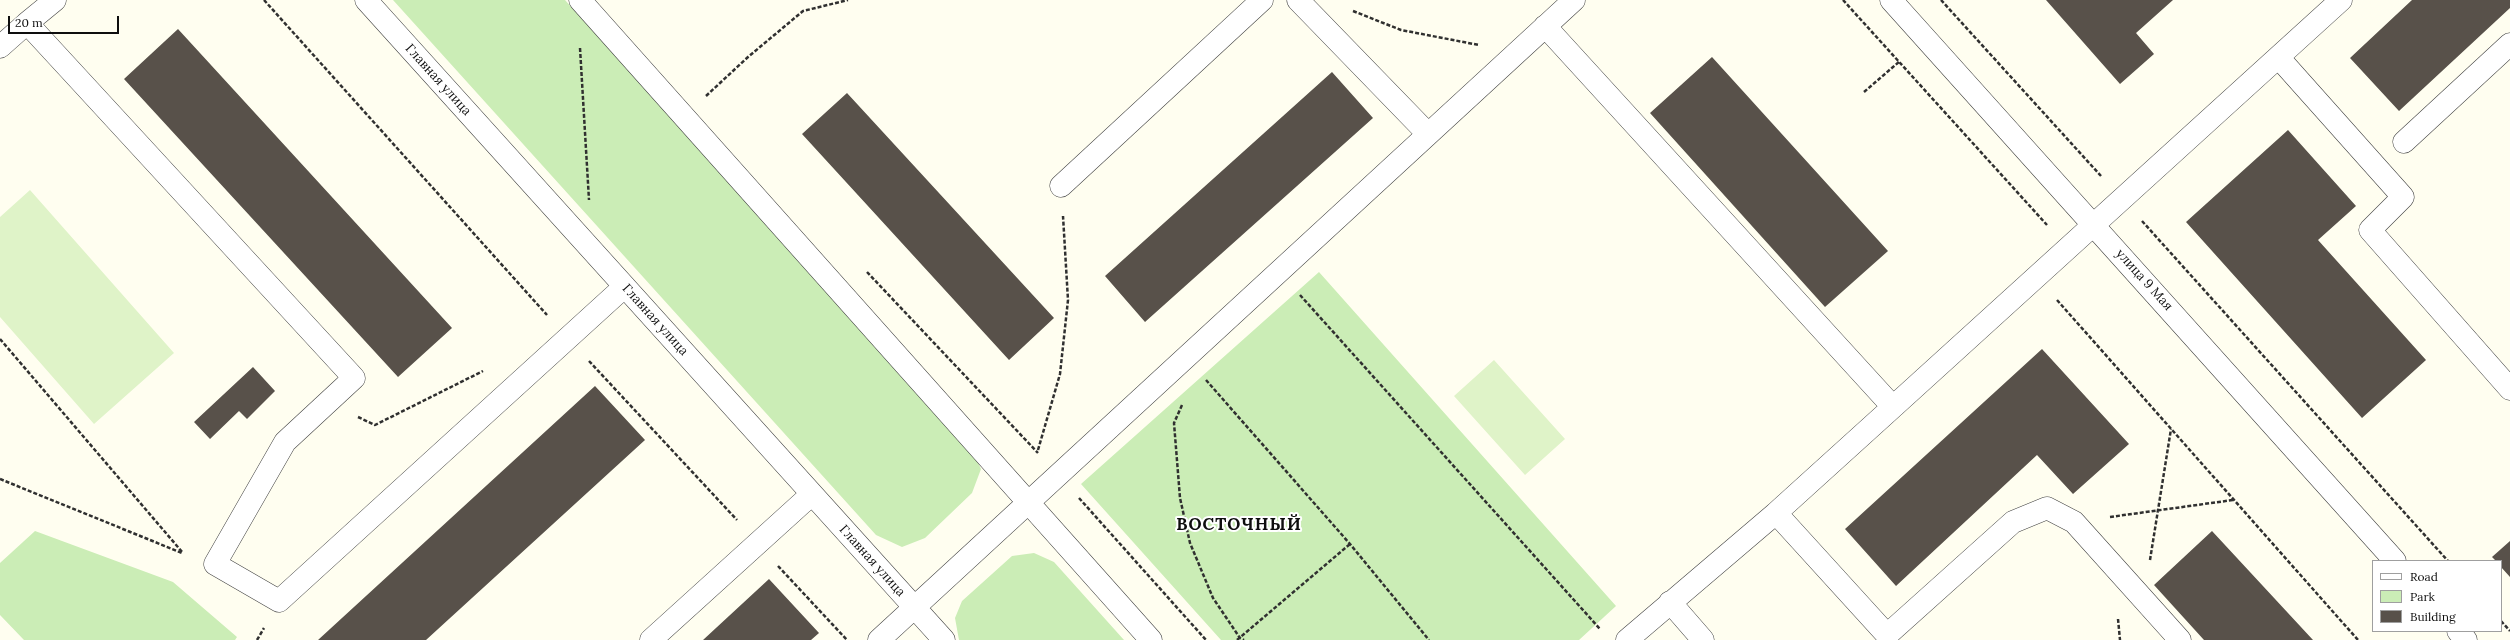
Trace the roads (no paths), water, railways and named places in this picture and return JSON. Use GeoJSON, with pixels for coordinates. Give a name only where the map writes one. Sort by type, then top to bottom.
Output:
{"type":"FeatureCollection","features":[{"type":"Feature","properties":{"kind":"street"},"geometry":{"type":"LineString","coordinates":[[0,47],[55,0]]}},
{"type":"Feature","properties":{"kind":"street","name":"Главная улица"},"geometry":{"type":"LineString","coordinates":[[366,0],[944,640]]}},
{"type":"Feature","properties":{"kind":"street"},"geometry":{"type":"LineString","coordinates":[[580,0],[1151,640]]}},
{"type":"Feature","properties":{"kind":"street"},"geometry":{"type":"LineString","coordinates":[[1061,186],[1262,0]]}},
{"type":"Feature","properties":{"kind":"street"},"geometry":{"type":"LineString","coordinates":[[1298,0],[1428,134]]}},
{"type":"Feature","properties":{"kind":"street"},"geometry":{"type":"LineString","coordinates":[[879,640],[1574,0]]}},
{"type":"Feature","properties":{"kind":"street"},"geometry":{"type":"LineString","coordinates":[[1628,640],[1670,602],[1776,512],[1893,407],[2341,0]]}},
{"type":"Feature","properties":{"kind":"street","name":"улица 9 Мая"},"geometry":{"type":"LineString","coordinates":[[1897,2],[2394,560]]}},
{"type":"Feature","properties":{"kind":"street"},"geometry":{"type":"LineString","coordinates":[[27,23],[354,378],[285,442],[215,564],[279,601],[624,287]]}},
{"type":"Feature","properties":{"kind":"street"},"geometry":{"type":"LineString","coordinates":[[1545,26],[1893,407]]}},
{"type":"Feature","properties":{"kind":"street"},"geometry":{"type":"LineString","coordinates":[[2404,142],[2510,44]]}},
{"type":"Feature","properties":{"kind":"street"},"geometry":{"type":"LineString","coordinates":[[2278,58],[2403,197],[2370,230],[2510,388]]}},
{"type":"Feature","properties":{"kind":"street"},"geometry":{"type":"LineString","coordinates":[[651,640],[812,494]]}},
{"type":"Feature","properties":{"kind":"street"},"geometry":{"type":"LineString","coordinates":[[1776,512],[1884,637],[2013,522],[2047,508],[2074,522],[2180,640]]}},
{"type":"Feature","properties":{"kind":"street"},"geometry":{"type":"LineString","coordinates":[[1670,602],[1703,640]]}},
{"type":"Feature","properties":{"kind":"street"},"geometry":{"type":"LineString","coordinates":[[2459,632],[2466,640]]}},
{"type":"Feature","properties":{"kind":"district","name":"ВОСТОЧНЫЙ"},"geometry":{"type":"Point","coordinates":[1239,525]}}]}
